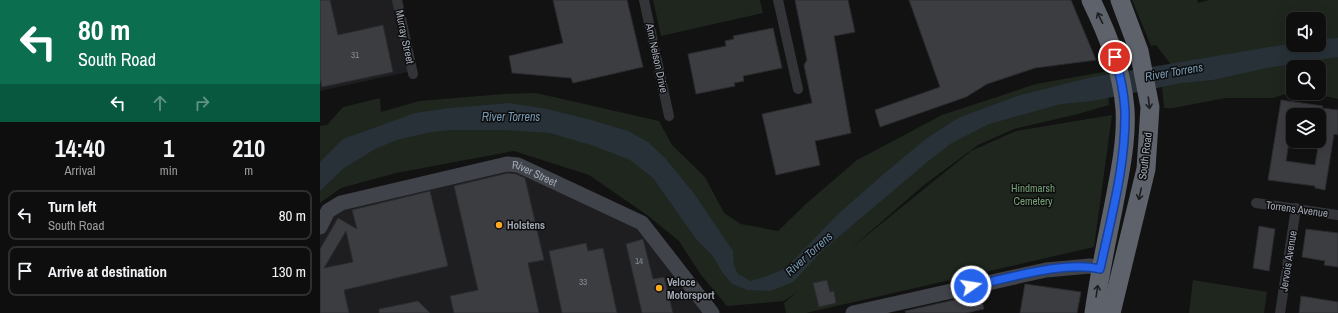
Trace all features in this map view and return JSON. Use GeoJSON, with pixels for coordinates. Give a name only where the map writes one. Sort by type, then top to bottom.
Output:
{"type":"FeatureCollection","features":[{"type":"Feature","properties":{"kind":"highway","name":"South Road"},"geometry":{"type":"LineString","coordinates":[[1091,0],[1104,27],[1116,63],[1125,111],[1124,142],[1100,269],[1094,313]]}},
{"type":"Feature","properties":{"kind":"highway","name":"South Road"},"geometry":{"type":"LineString","coordinates":[[1111,313],[1146,168],[1150,107],[1139,52],[1120,0]]}},
{"type":"Feature","properties":{"kind":"street","name":"Murray Street"},"geometry":{"type":"LineString","coordinates":[[397,0],[413,74]]}},
{"type":"Feature","properties":{"kind":"street","name":"Ann Nelson Drive"},"geometry":{"type":"LineString","coordinates":[[644,0],[669,116]]}},
{"type":"Feature","properties":{"kind":"street"},"geometry":{"type":"LineString","coordinates":[[778,0],[798,89]]}},
{"type":"Feature","properties":{"kind":"street","name":"River Street"},"geometry":{"type":"LineString","coordinates":[[320,227],[328,211],[341,203],[506,164],[518,165],[642,223],[712,313]]}},
{"type":"Feature","properties":{"kind":"street","name":"Torrens Avenue"},"geometry":{"type":"LineString","coordinates":[[1256,203],[1338,215]]}},
{"type":"Feature","properties":{"kind":"street","name":"Jervois Avenue"},"geometry":{"type":"LineString","coordinates":[[1280,313],[1296,208]]}},
{"type":"Feature","properties":{"kind":"street"},"geometry":{"type":"LineString","coordinates":[[853,313],[898,308],[1046,270],[1090,266],[1100,269]]}},
{"type":"Feature","properties":{"kind":"shaded area"},"geometry":{"type":"Polygon","coordinates":[[[320,0],[397,0],[412,71],[320,91],[320,0]]]}},
{"type":"Feature","properties":{"kind":"shaded area"},"geometry":{"type":"Polygon","coordinates":[[[507,164],[642,223],[712,313],[320,313],[320,227],[328,211],[507,164]]]}},
{"type":"Feature","properties":{"kind":"green space"},"geometry":{"type":"Polygon","coordinates":[[[653,0],[760,0],[763,13],[661,36],[653,0]]]}},
{"type":"Feature","properties":{"kind":"green space"},"geometry":{"type":"Polygon","coordinates":[[[1132,0],[1197,0],[1198,3],[1209,0],[1338,0],[1338,99],[1326,96],[1326,60],[1286,60],[1286,94],[1273,98],[1226,98],[1173,108],[1164,108],[1161,76],[1172,66],[1156,45],[1151,46],[1132,0]]]}},
{"type":"Feature","properties":{"kind":"green space","name":"Hindmarsh Cemetery"},"geometry":{"type":"Polygon","coordinates":[[[1108,71],[1110,82],[1107,84],[1109,105],[1014,129],[978,145],[924,185],[850,249],[971,151],[1016,131],[1112,115],[1094,247],[806,313],[786,313],[784,303],[798,291],[784,301],[727,306],[701,275],[679,241],[647,215],[589,175],[514,151],[396,173],[341,188],[320,203],[320,126],[327,125],[343,107],[380,98],[381,112],[419,101],[503,94],[536,93],[659,121],[672,145],[705,177],[724,213],[741,224],[778,231],[807,203],[857,160],[942,115],[1036,84],[1108,71]]]}},
{"type":"Feature","properties":{"kind":"green space"},"geometry":{"type":"Polygon","coordinates":[[[1193,280],[1267,292],[1264,313],[1189,313],[1193,280]]]}},
{"type":"Feature","properties":{"kind":"water","name":"River Torrens"},"geometry":{"type":"Polygon","coordinates":[[[1338,38],[1338,57],[1319,60],[1286,60],[1286,65],[1213,80],[1182,83],[1093,101],[1061,104],[989,124],[950,144],[823,250],[793,282],[771,291],[747,290],[732,284],[722,272],[713,256],[696,239],[653,178],[630,160],[594,146],[550,133],[505,130],[452,130],[431,132],[397,140],[375,149],[344,168],[320,191],[320,162],[343,139],[415,113],[450,108],[509,103],[547,109],[628,131],[648,142],[665,158],[693,192],[733,251],[734,265],[738,274],[751,281],[786,268],[838,214],[886,172],[927,138],[958,118],[1017,96],[1092,77],[1286,44],[1286,52],[1326,52],[1326,39],[1338,38]]]}},
{"type":"Feature","properties":{"kind":"building"},"geometry":{"type":"Polygon","coordinates":[[[320,0],[330,0],[338,35],[383,25],[393,72],[322,87],[320,79],[320,0]]]}},
{"type":"Feature","properties":{"kind":"building"},"geometry":{"type":"Polygon","coordinates":[[[553,0],[627,0],[643,67],[573,83],[571,78],[512,73],[509,56],[563,43],[553,0]]]}},
{"type":"Feature","properties":{"kind":"building"},"geometry":{"type":"Polygon","coordinates":[[[795,0],[848,0],[855,32],[834,36],[851,133],[815,141],[820,165],[776,175],[762,114],[812,103],[804,65],[807,60],[795,0]]]}},
{"type":"Feature","properties":{"kind":"building"},"geometry":{"type":"Polygon","coordinates":[[[909,0],[1071,0],[1096,60],[1035,68],[987,84],[966,97],[880,127],[875,110],[940,87],[909,0]]]}},
{"type":"Feature","properties":{"kind":"building"},"geometry":{"type":"Polygon","coordinates":[[[773,28],[782,68],[743,76],[744,81],[734,83],[735,86],[696,94],[688,54],[726,46],[725,41],[734,39],[733,36],[773,28]]]}},
{"type":"Feature","properties":{"kind":"building"},"geometry":{"type":"Polygon","coordinates":[[[1281,100],[1323,106],[1322,108],[1286,108],[1286,148],[1288,148],[1286,161],[1315,165],[1318,148],[1326,148],[1326,108],[1338,110],[1338,135],[1334,134],[1325,190],[1315,188],[1315,186],[1268,180],[1281,100]]]}},
{"type":"Feature","properties":{"kind":"building"},"geometry":{"type":"Polygon","coordinates":[[[508,173],[516,174],[525,178],[544,260],[528,263],[539,313],[454,313],[450,296],[478,290],[454,186],[508,173]]]}},
{"type":"Feature","properties":{"kind":"building"},"geometry":{"type":"Polygon","coordinates":[[[430,191],[448,266],[344,290],[349,313],[320,313],[320,249],[338,218],[357,229],[352,210],[430,191]],[[346,231],[324,268],[353,262],[346,231]]]}},
{"type":"Feature","properties":{"kind":"building"},"geometry":{"type":"Polygon","coordinates":[[[1259,226],[1275,229],[1269,271],[1253,268],[1259,226]]]}},
{"type":"Feature","properties":{"kind":"building"},"geometry":{"type":"Polygon","coordinates":[[[1306,229],[1338,233],[1338,267],[1324,265],[1325,261],[1302,257],[1306,229]]]}},
{"type":"Feature","properties":{"kind":"building"},"geometry":{"type":"Polygon","coordinates":[[[643,239],[653,279],[664,277],[673,313],[642,313],[626,244],[643,239]]]}},
{"type":"Feature","properties":{"kind":"building"},"geometry":{"type":"Polygon","coordinates":[[[586,243],[588,251],[603,248],[617,313],[562,313],[549,251],[586,243]]]}},
{"type":"Feature","properties":{"kind":"building"},"geometry":{"type":"Polygon","coordinates":[[[827,280],[830,292],[834,291],[836,303],[819,307],[813,283],[827,280]]]}},
{"type":"Feature","properties":{"kind":"building"},"geometry":{"type":"Polygon","coordinates":[[[1025,284],[1081,292],[1077,313],[1020,313],[1025,284]]]}},
{"type":"Feature","properties":{"kind":"building"},"geometry":{"type":"Polygon","coordinates":[[[980,294],[984,309],[966,313],[906,313],[905,311],[980,294]]]}},
{"type":"Feature","properties":{"kind":"building"},"geometry":{"type":"Polygon","coordinates":[[[1301,296],[1338,302],[1338,313],[1299,313],[1301,296]]]}},
{"type":"Feature","properties":{"kind":"building"},"geometry":{"type":"Polygon","coordinates":[[[418,301],[430,313],[379,313],[379,309],[418,301]]]}},
{"type":"Feature","properties":{"kind":"place","name":"Holstens"},"geometry":{"type":"Point","coordinates":[499,225]}},
{"type":"Feature","properties":{"kind":"place","name":"Veloce Motorsport"},"geometry":{"type":"Point","coordinates":[659,288]}},
{"type":"Feature","properties":{"kind":"route"},"geometry":{"type":"LineString","coordinates":[[971,286],[1046,270],[1090,266],[1100,269],[1124,142],[1125,111],[1122,88],[1115,57]]}}]}
